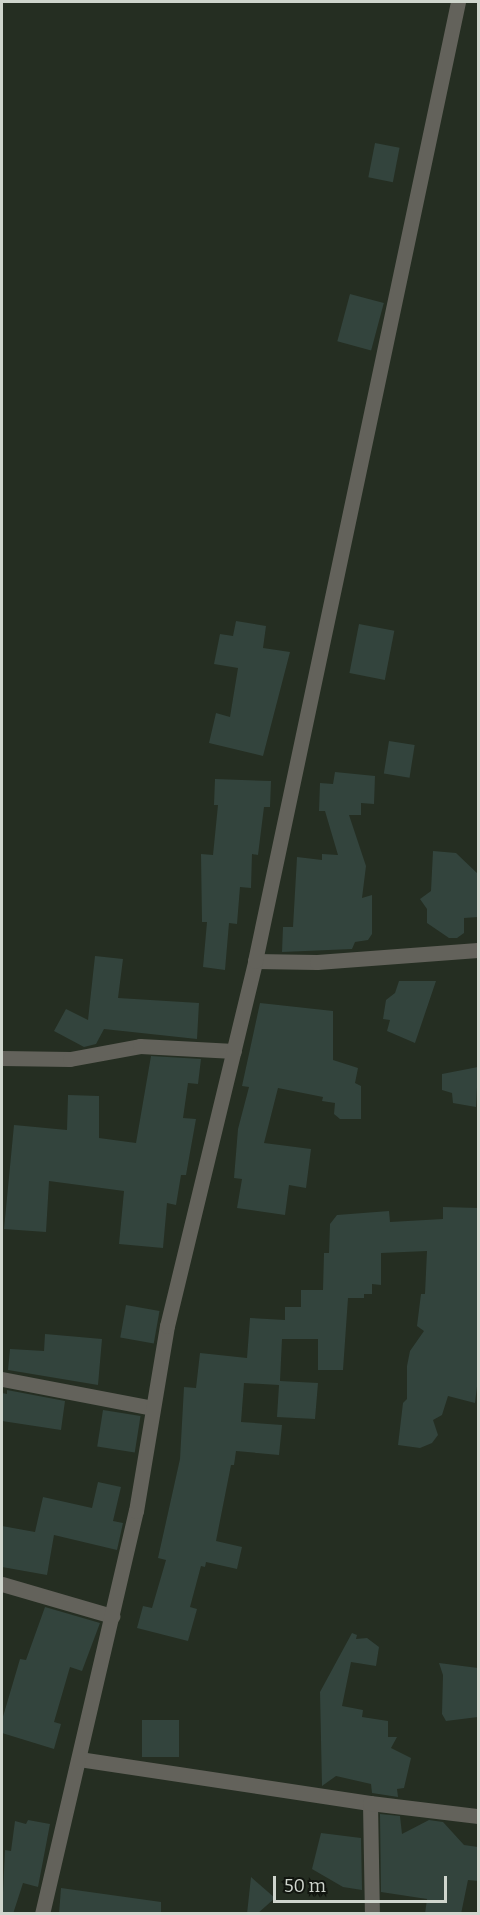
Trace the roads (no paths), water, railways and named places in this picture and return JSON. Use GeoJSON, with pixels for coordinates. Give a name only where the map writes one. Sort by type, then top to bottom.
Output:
{"type":"FeatureCollection","features":[{"type":"Feature","properties":{"kind":"street"},"geometry":{"type":"LineString","coordinates":[[42,1914],[136,1511],[167,1326],[255,962],[458,2]]}},
{"type":"Feature","properties":{"kind":"street"},"geometry":{"type":"LineString","coordinates":[[255,962],[317,962],[478,950]]}},
{"type":"Feature","properties":{"kind":"street"},"geometry":{"type":"LineString","coordinates":[[2,1058],[70,1059],[140,1046],[234,1051]]}},
{"type":"Feature","properties":{"kind":"street"},"geometry":{"type":"LineString","coordinates":[[2,1379],[152,1408]]}},
{"type":"Feature","properties":{"kind":"street"},"geometry":{"type":"LineString","coordinates":[[2,1584],[112,1616]]}},
{"type":"Feature","properties":{"kind":"street"},"geometry":{"type":"LineString","coordinates":[[79,1759],[370,1803],[478,1816]]}},
{"type":"Feature","properties":{"kind":"street"},"geometry":{"type":"LineString","coordinates":[[370,1803],[372,1914]]}}]}
